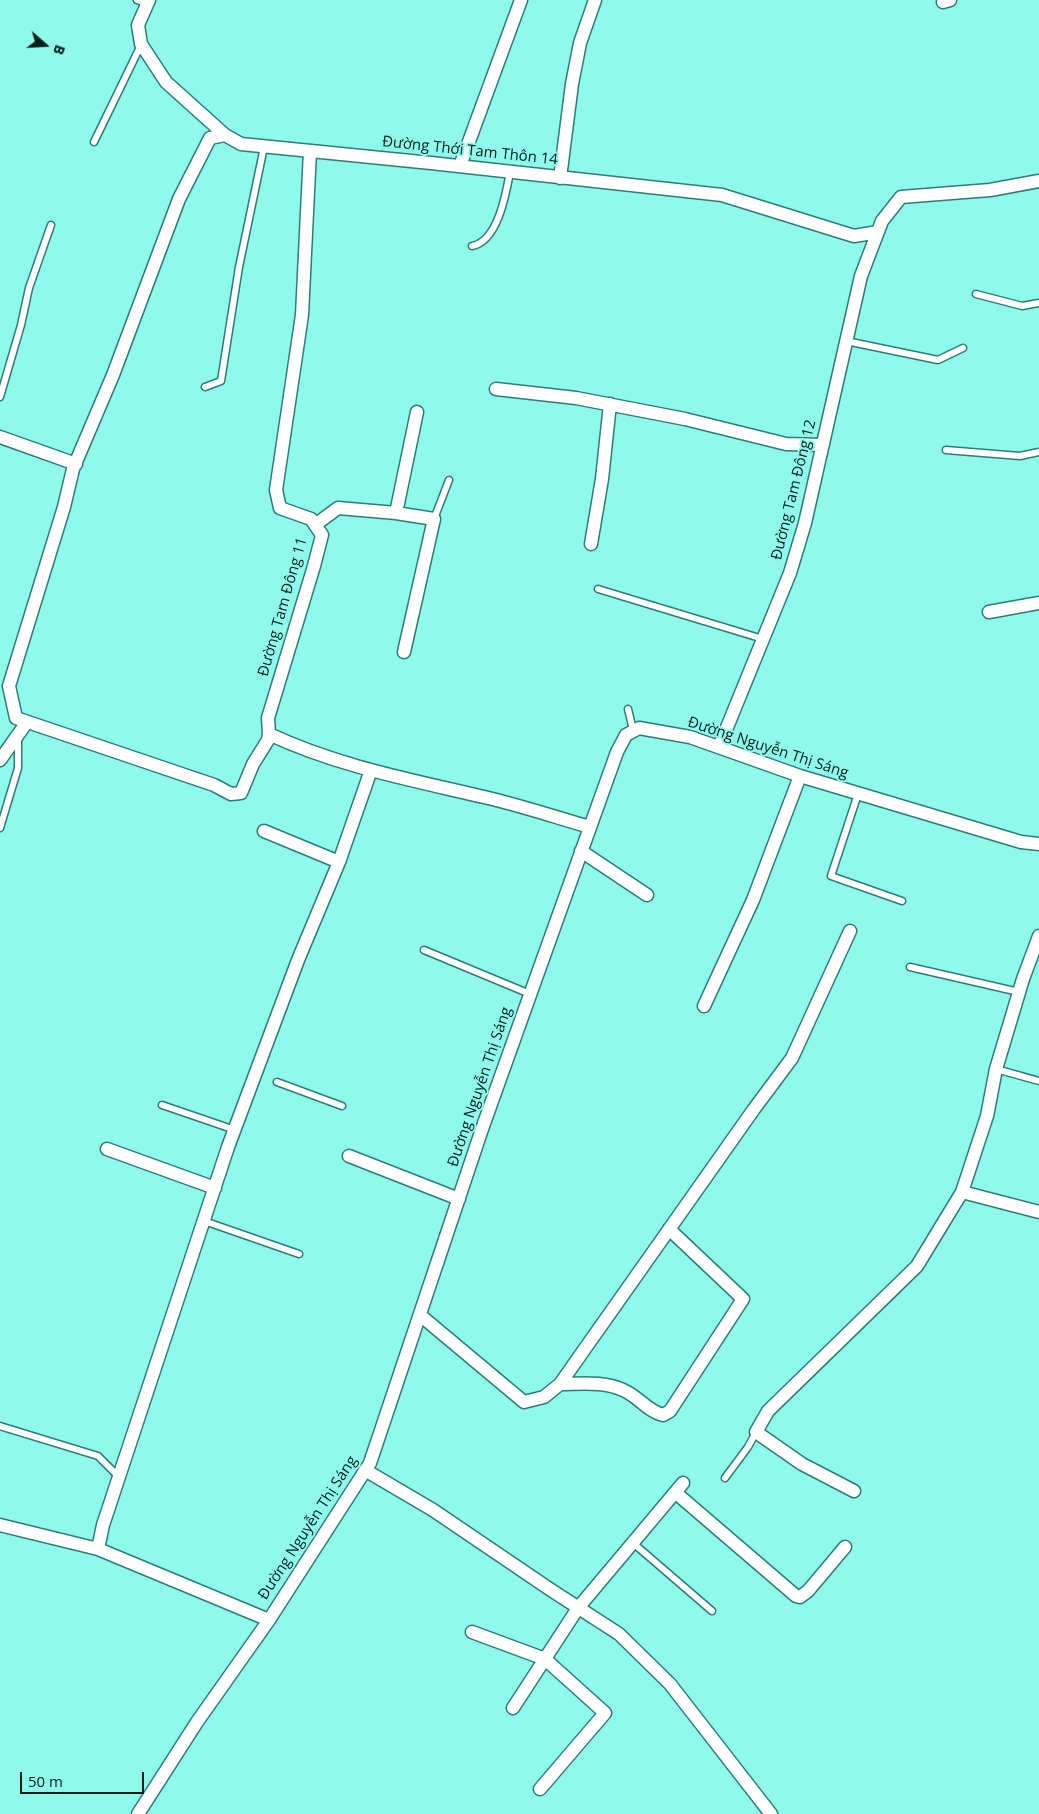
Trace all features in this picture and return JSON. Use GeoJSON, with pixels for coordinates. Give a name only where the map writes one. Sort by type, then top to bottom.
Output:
{"type":"FeatureCollection","features":[{"type":"Feature","properties":{"kind":"street"},"geometry":{"type":"LineString","coordinates":[[460,166],[520,0]]}},
{"type":"Feature","properties":{"kind":"street"},"geometry":{"type":"LineString","coordinates":[[560,178],[580,43],[595,0]]}},
{"type":"Feature","properties":{"kind":"street"},"geometry":{"type":"LineString","coordinates":[[141,44],[138,26],[145,1]]}},
{"type":"Feature","properties":{"kind":"street","name":"Đường Thới Tam Thôn 14"},"geometry":{"type":"LineString","coordinates":[[141,44],[166,82],[225,135],[241,144],[722,195],[854,236],[878,232]]}},
{"type":"Feature","properties":{"kind":"street"},"geometry":{"type":"LineString","coordinates":[[225,135],[210,138],[179,199],[113,374],[76,464],[5,684],[16,718],[214,785],[231,794],[241,793],[253,764],[268,740],[269,734],[297,746],[371,770],[487,797],[590,827]]}},
{"type":"Feature","properties":{"kind":"street","name":"Đường Tam Đông 11"},"geometry":{"type":"LineString","coordinates":[[269,734],[268,718],[322,535],[311,519],[280,508],[276,490],[302,316],[310,151]]}},
{"type":"Feature","properties":{"kind":"street","name":"Đường Tam Đông 12"},"geometry":{"type":"LineString","coordinates":[[719,747],[790,573],[805,523],[861,276],[882,221],[901,198],[990,190],[1039,181]]}},
{"type":"Feature","properties":{"kind":"street"},"geometry":{"type":"LineString","coordinates":[[496,389],[576,398],[610,404],[685,419],[786,444],[822,445]]}},
{"type":"Feature","properties":{"kind":"street"},"geometry":{"type":"LineString","coordinates":[[591,544],[602,479],[610,404]]}},
{"type":"Feature","properties":{"kind":"street"},"geometry":{"type":"LineString","coordinates":[[396,513],[417,412]]}},
{"type":"Feature","properties":{"kind":"street"},"geometry":{"type":"LineString","coordinates":[[0,437],[76,464]]}},
{"type":"Feature","properties":{"kind":"street"},"geometry":{"type":"LineString","coordinates":[[315,525],[338,508],[396,513],[434,519],[404,652]]}},
{"type":"Feature","properties":{"kind":"street"},"geometry":{"type":"LineString","coordinates":[[990,612],[1039,603]]}},
{"type":"Feature","properties":{"kind":"street"},"geometry":{"type":"LineString","coordinates":[[0,760],[27,722]]}},
{"type":"Feature","properties":{"kind":"street","name":"Đường Nguyễn Thị Sáng"},"geometry":{"type":"LineString","coordinates":[[138,1814],[197,1722],[268,1620],[370,1463],[458,1199],[530,994],[617,752],[626,735],[639,728],[690,737],[800,776],[858,794],[1021,842],[1039,844]]}},
{"type":"Feature","properties":{"kind":"street"},"geometry":{"type":"LineString","coordinates":[[98,1549],[103,1525],[235,1130],[298,960],[339,862],[371,770]]}},
{"type":"Feature","properties":{"kind":"street"},"geometry":{"type":"LineString","coordinates":[[704,1006],[753,900],[800,776]]}},
{"type":"Feature","properties":{"kind":"street"},"geometry":{"type":"LineString","coordinates":[[264,831],[339,862]]}},
{"type":"Feature","properties":{"kind":"street"},"geometry":{"type":"LineString","coordinates":[[581,851],[646,894]]}},
{"type":"Feature","properties":{"kind":"street"},"geometry":{"type":"LineString","coordinates":[[420,1314],[524,1402],[544,1397],[560,1384],[792,1058],[850,931]]}},
{"type":"Feature","properties":{"kind":"street"},"geometry":{"type":"LineString","coordinates":[[854,1491],[802,1464],[756,1432],[768,1411],[917,1266],[962,1192],[987,1116],[996,1069],[1019,992],[1039,936]]}},
{"type":"Feature","properties":{"kind":"street"},"geometry":{"type":"LineString","coordinates":[[107,1149],[215,1188]]}},
{"type":"Feature","properties":{"kind":"street"},"geometry":{"type":"LineString","coordinates":[[349,1156],[458,1199]]}},
{"type":"Feature","properties":{"kind":"street"},"geometry":{"type":"LineString","coordinates":[[962,1192],[1039,1212]]}},
{"type":"Feature","properties":{"kind":"street"},"geometry":{"type":"LineString","coordinates":[[560,1384],[602,1384],[623,1390],[654,1413],[663,1416],[670,1411],[743,1300],[669,1229]]}},
{"type":"Feature","properties":{"kind":"street"},"geometry":{"type":"LineString","coordinates":[[365,1470],[433,1510],[619,1634],[670,1684],[771,1814]]}},
{"type":"Feature","properties":{"kind":"street"},"geometry":{"type":"LineString","coordinates":[[513,1708],[578,1608],[680,1488],[796,1596],[800,1597],[808,1591],[845,1547]]}},
{"type":"Feature","properties":{"kind":"street"},"geometry":{"type":"LineString","coordinates":[[0,1525],[98,1549],[268,1620]]}},
{"type":"Feature","properties":{"kind":"street"},"geometry":{"type":"LineString","coordinates":[[472,1632],[545,1659],[605,1713],[540,1789]]}},
{"type":"Feature","properties":{"kind":"lane"},"geometry":{"type":"LineString","coordinates":[[94,142],[141,44]]}},
{"type":"Feature","properties":{"kind":"lane"},"geometry":{"type":"LineString","coordinates":[[205,387],[221,381],[240,267],[264,147]]}},
{"type":"Feature","properties":{"kind":"lane"},"geometry":{"type":"LineString","coordinates":[[472,246],[479,245],[487,238],[493,228],[505,197],[510,172]]}},
{"type":"Feature","properties":{"kind":"lane"},"geometry":{"type":"LineString","coordinates":[[0,397],[21,325],[29,288],[51,226]]}},
{"type":"Feature","properties":{"kind":"lane"},"geometry":{"type":"LineString","coordinates":[[976,294],[1022,306],[1039,303]]}},
{"type":"Feature","properties":{"kind":"lane"},"geometry":{"type":"LineString","coordinates":[[846,341],[938,360],[963,348]]}},
{"type":"Feature","properties":{"kind":"lane"},"geometry":{"type":"LineString","coordinates":[[946,450],[1020,456],[1039,452]]}},
{"type":"Feature","properties":{"kind":"lane"},"geometry":{"type":"LineString","coordinates":[[434,519],[449,480]]}},
{"type":"Feature","properties":{"kind":"lane"},"geometry":{"type":"LineString","coordinates":[[598,588],[763,639]]}},
{"type":"Feature","properties":{"kind":"lane"},"geometry":{"type":"LineString","coordinates":[[628,709],[633,730]]}},
{"type":"Feature","properties":{"kind":"lane"},"geometry":{"type":"LineString","coordinates":[[0,828],[18,768],[18,734]]}},
{"type":"Feature","properties":{"kind":"lane"},"geometry":{"type":"LineString","coordinates":[[858,794],[831,876],[902,901]]}},
{"type":"Feature","properties":{"kind":"lane"},"geometry":{"type":"LineString","coordinates":[[424,950],[530,994]]}},
{"type":"Feature","properties":{"kind":"lane"},"geometry":{"type":"LineString","coordinates":[[910,967],[1019,992]]}},
{"type":"Feature","properties":{"kind":"lane"},"geometry":{"type":"LineString","coordinates":[[996,1069],[1039,1081]]}},
{"type":"Feature","properties":{"kind":"lane"},"geometry":{"type":"LineString","coordinates":[[277,1082],[342,1106]]}},
{"type":"Feature","properties":{"kind":"lane"},"geometry":{"type":"LineString","coordinates":[[162,1105],[235,1130]]}},
{"type":"Feature","properties":{"kind":"lane"},"geometry":{"type":"LineString","coordinates":[[204,1222],[299,1254]]}},
{"type":"Feature","properties":{"kind":"lane"},"geometry":{"type":"LineString","coordinates":[[0,1426],[98,1456],[119,1477]]}},
{"type":"Feature","properties":{"kind":"lane"},"geometry":{"type":"LineString","coordinates":[[725,1478],[748,1447],[756,1432]]}},
{"type":"Feature","properties":{"kind":"lane"},"geometry":{"type":"LineString","coordinates":[[633,1543],[712,1611]]}}]}
